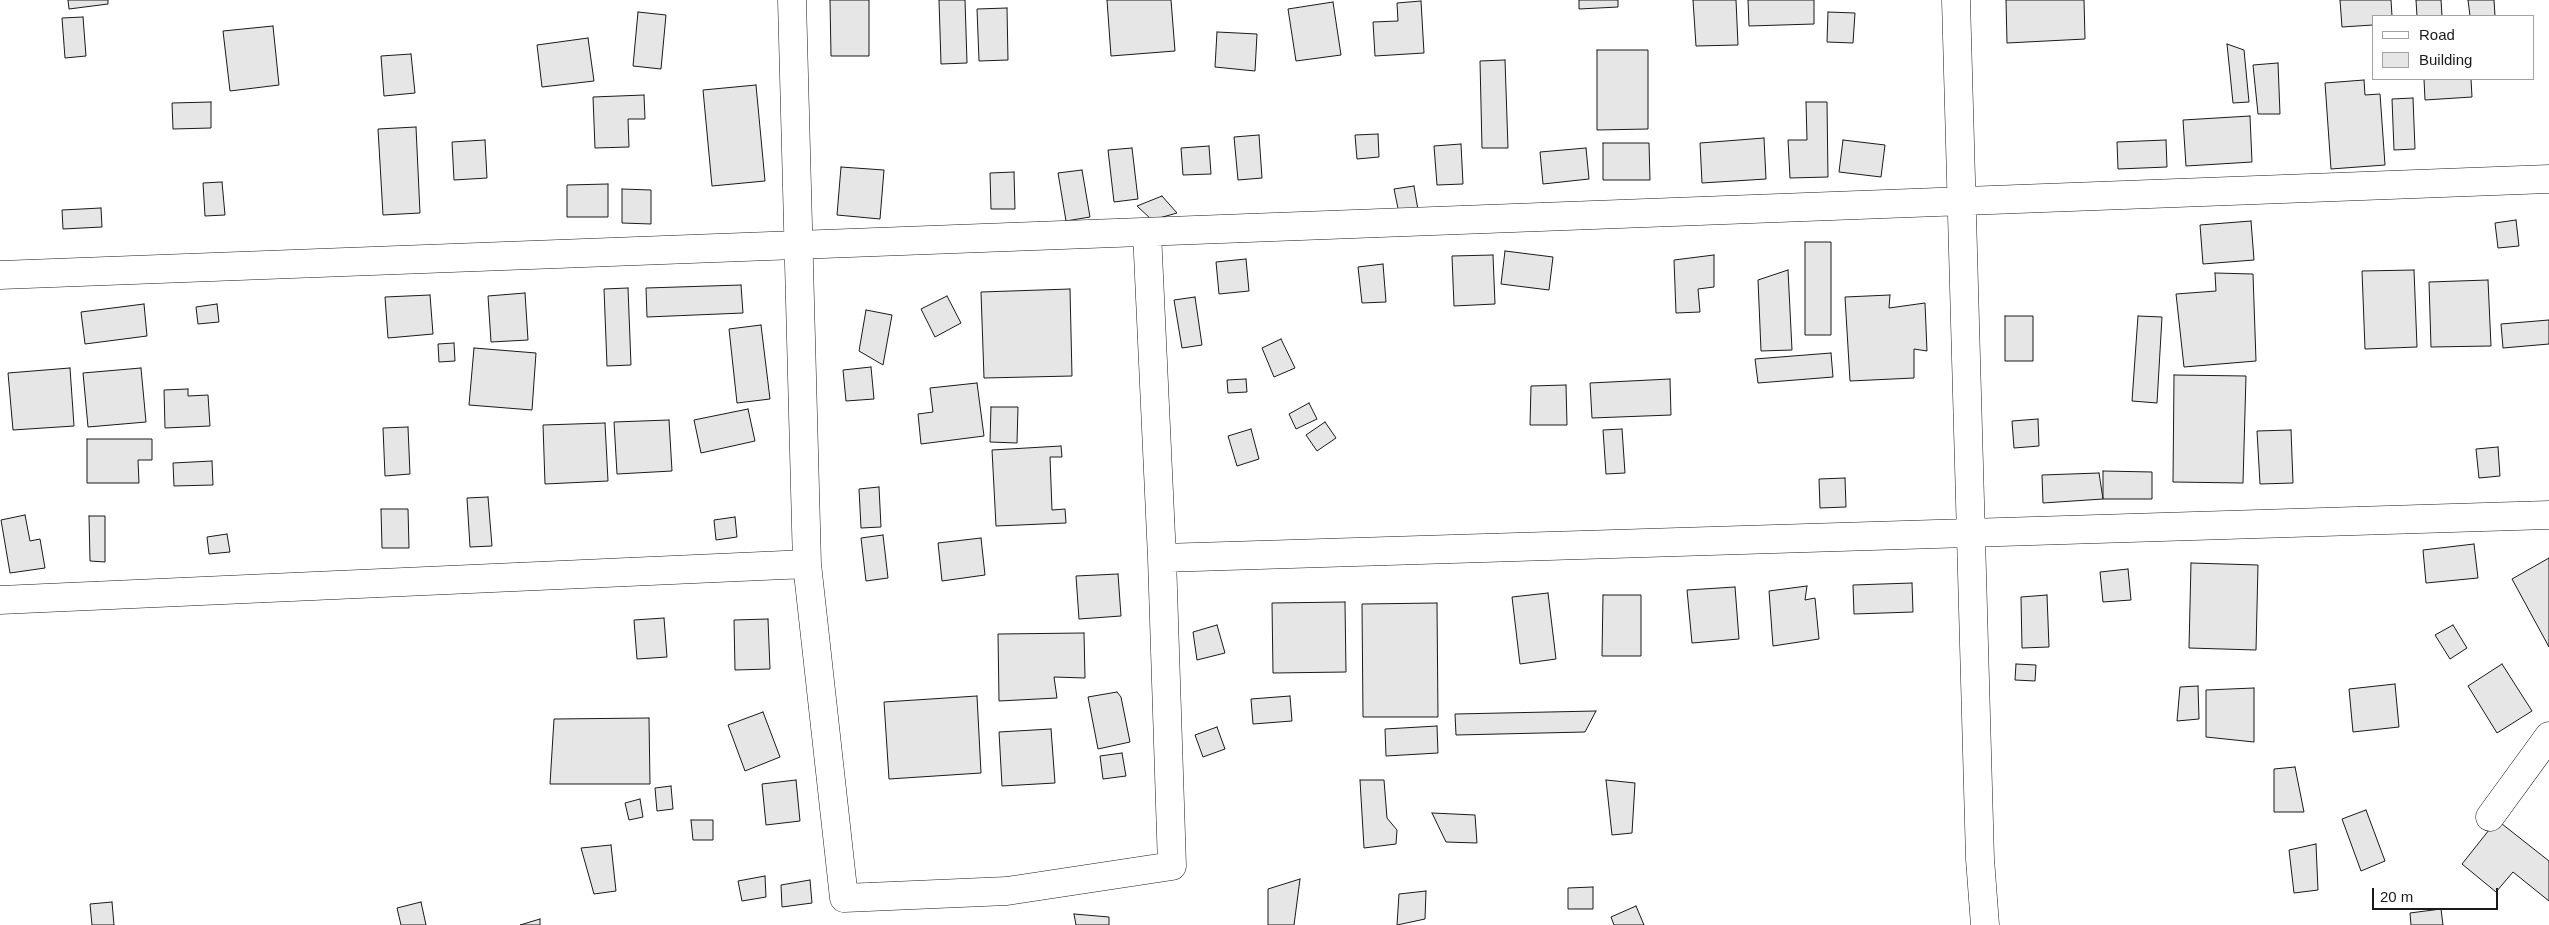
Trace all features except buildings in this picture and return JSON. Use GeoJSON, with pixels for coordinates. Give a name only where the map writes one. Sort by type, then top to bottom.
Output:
{"type":"FeatureCollection","features":[{"type":"Feature","properties":{"kind":"street"},"geometry":{"type":"LineString","coordinates":[[792,0],[797,245],[807,564],[844,898],[1007,891],[1172,866],[1162,558],[1147,232]]}},
{"type":"Feature","properties":{"kind":"street"},"geometry":{"type":"LineString","coordinates":[[1956,0],[1980,859],[1986,925]]}},
{"type":"Feature","properties":{"kind":"street"},"geometry":{"type":"LineString","coordinates":[[0,275],[2549,178]]}},
{"type":"Feature","properties":{"kind":"street"},"geometry":{"type":"LineString","coordinates":[[1162,558],[2549,515]]}},
{"type":"Feature","properties":{"kind":"street"},"geometry":{"type":"LineString","coordinates":[[0,600],[807,564]]}},
{"type":"Feature","properties":{"kind":"street"},"geometry":{"type":"LineString","coordinates":[[2490,817],[2549,736]]}}]}
